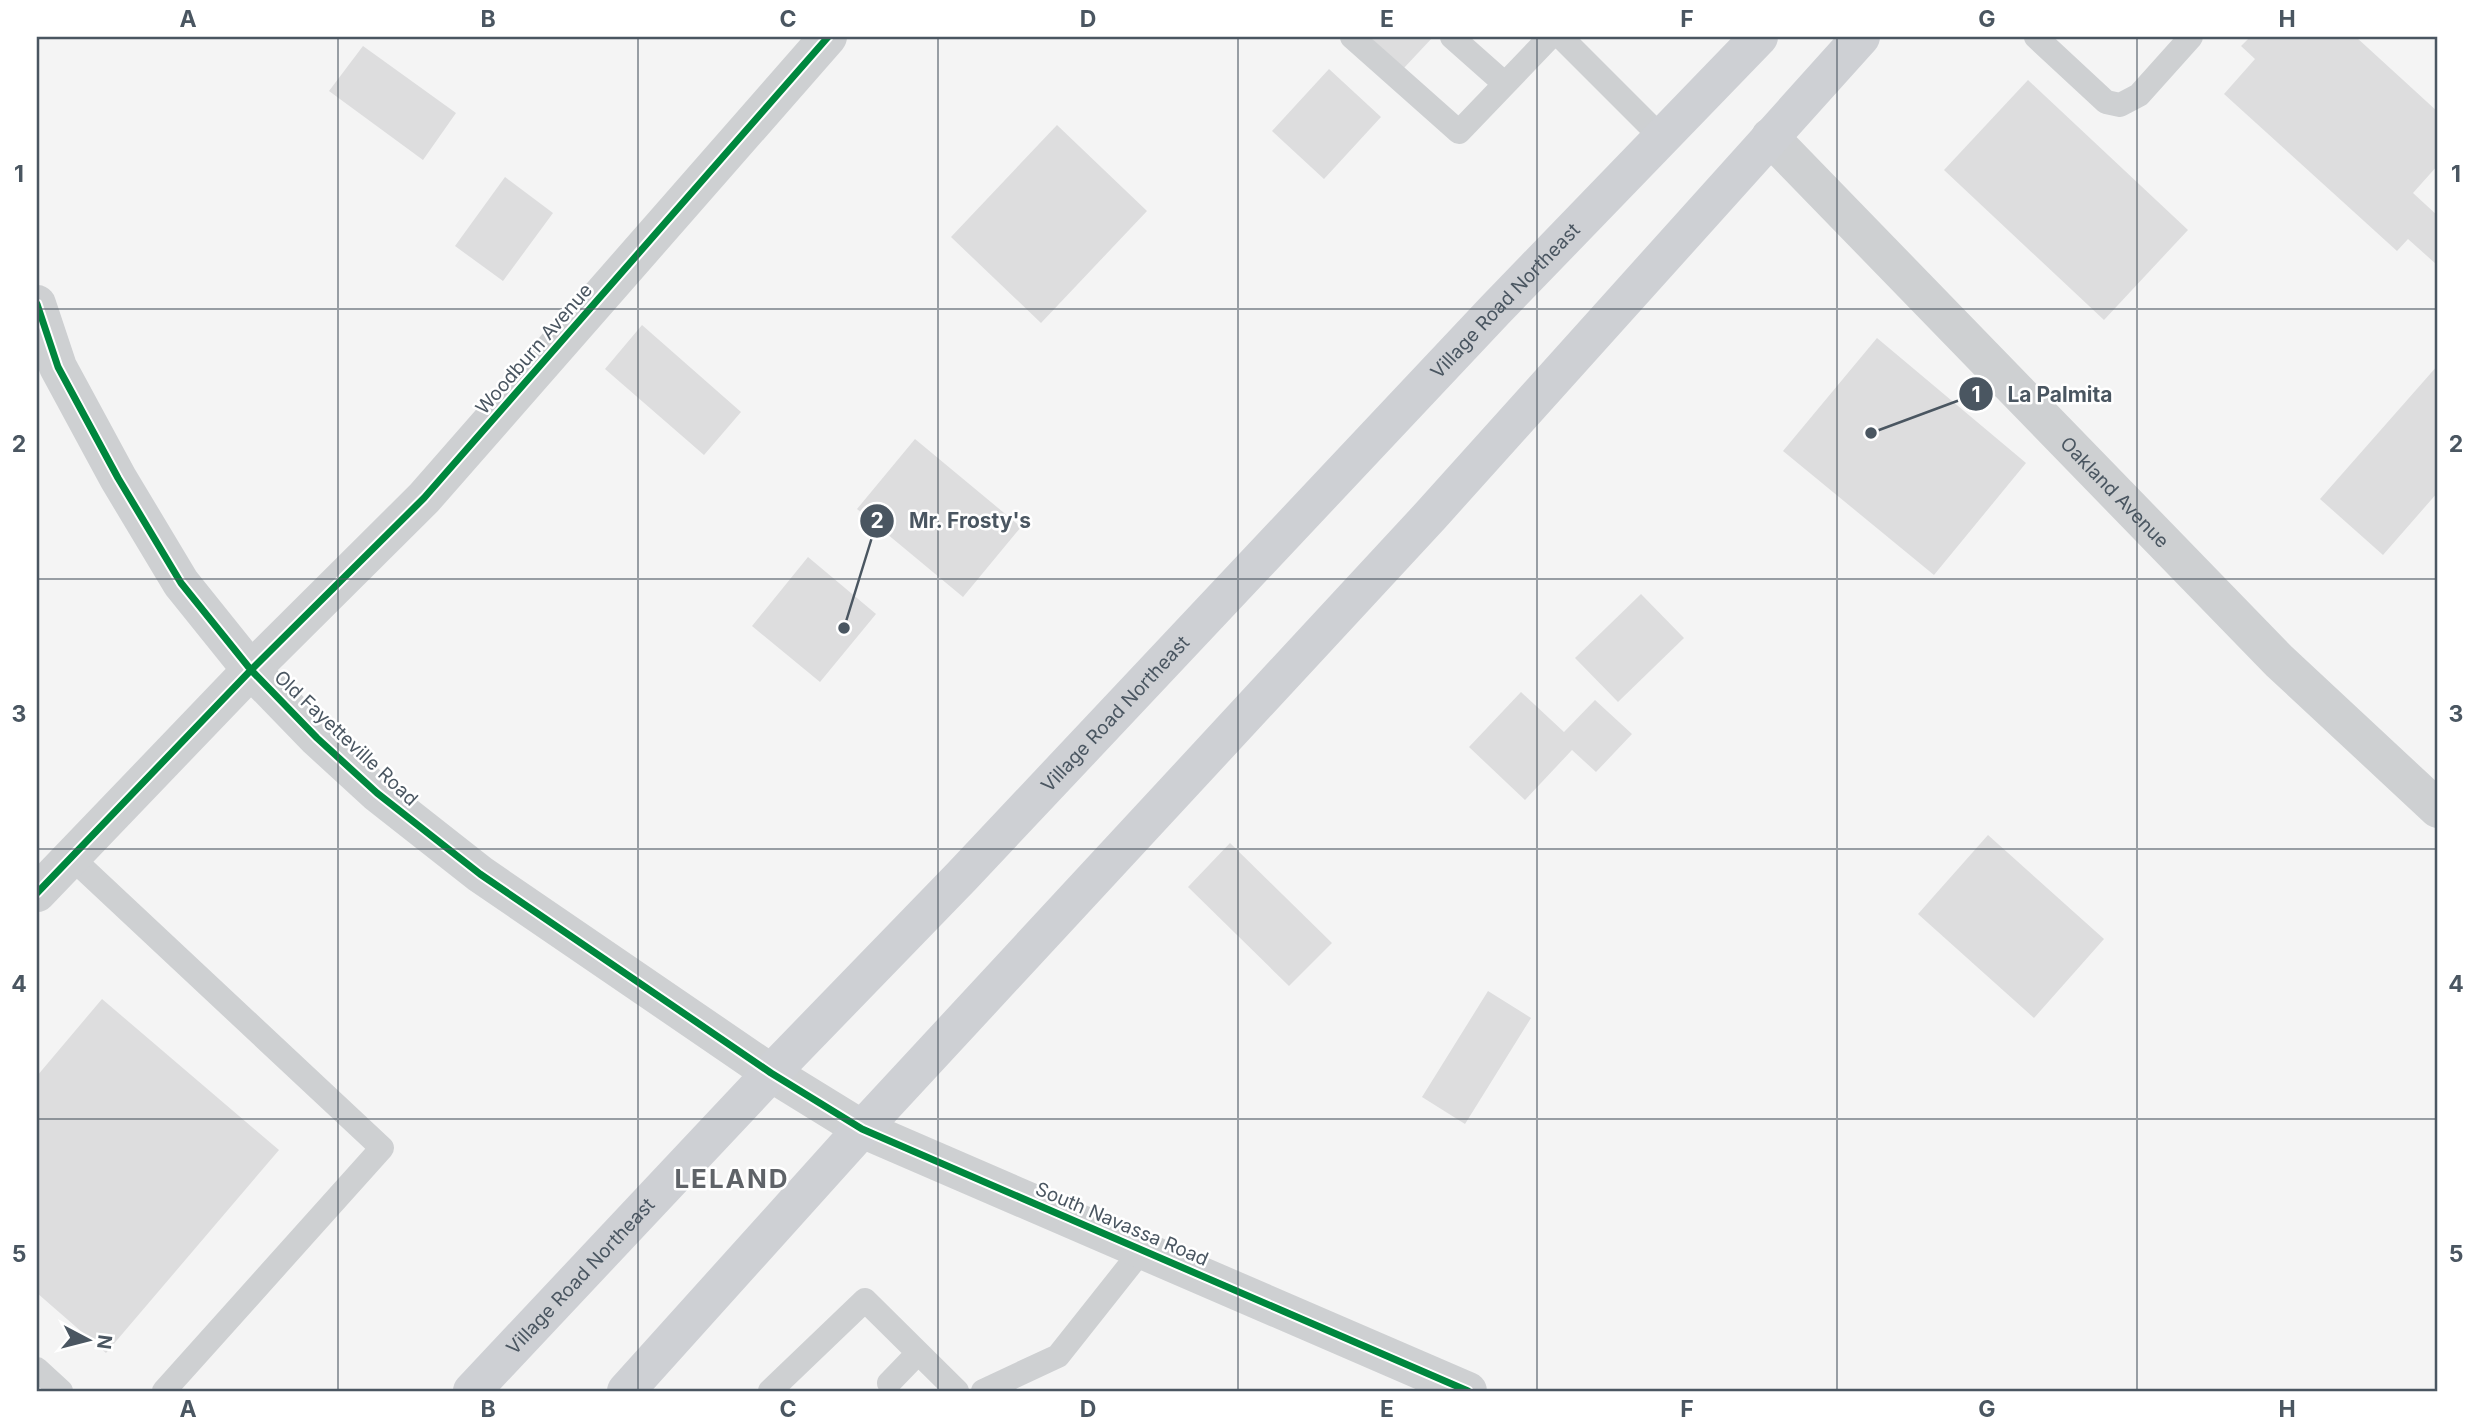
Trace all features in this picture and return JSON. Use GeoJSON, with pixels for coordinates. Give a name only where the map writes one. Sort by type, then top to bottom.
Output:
{"type":"FeatureCollection","features":[{"type":"Feature","properties":{"kind":"main road","name":"Village Road Northeast"},"geometry":{"type":"LineString","coordinates":[[472,1391],[1495,310],[1759,37]]}},
{"type":"Feature","properties":{"kind":"main road"},"geometry":{"type":"LineString","coordinates":[[632,1389],[862,1129],[1352,603],[1861,37]]}},
{"type":"Feature","properties":{"kind":"street","name":"Woodburn Avenue"},"geometry":{"type":"LineString","coordinates":[[37,893],[251,670],[424,498],[828,37]]}},
{"type":"Feature","properties":{"kind":"street","name":"Oakland Avenue"},"geometry":{"type":"LineString","coordinates":[[1770,137],[2279,662],[2438,809]]}},
{"type":"Feature","properties":{"kind":"street","name":"Old Fayetteville Road"},"geometry":{"type":"LineString","coordinates":[[37,304],[47,372],[118,478],[181,583],[251,670],[317,738],[376,793],[480,874],[771,1073]]}},
{"type":"Feature","properties":{"kind":"street","name":"South Navassa Road"},"geometry":{"type":"LineString","coordinates":[[771,1073],[862,1129],[1468,1391]]}},
{"type":"Feature","properties":{"kind":"lane"},"geometry":{"type":"LineString","coordinates":[[1352,37],[1459,132],[1550,37]]}},
{"type":"Feature","properties":{"kind":"lane"},"geometry":{"type":"LineString","coordinates":[[1452,37],[1505,84]]}},
{"type":"Feature","properties":{"kind":"lane"},"geometry":{"type":"LineString","coordinates":[[1560,37],[1661,137]]}},
{"type":"Feature","properties":{"kind":"lane"},"geometry":{"type":"LineString","coordinates":[[2036,37],[2106,102],[2120,105],[2139,95],[2191,37]]}},
{"type":"Feature","properties":{"kind":"lane"},"geometry":{"type":"LineString","coordinates":[[71,857],[382,1148],[164,1391]]}},
{"type":"Feature","properties":{"kind":"lane"},"geometry":{"type":"LineString","coordinates":[[983,1391],[1058,1356],[1142,1250]]}},
{"type":"Feature","properties":{"kind":"lane"},"geometry":{"type":"LineString","coordinates":[[770,1391],[865,1300],[957,1391]]}},
{"type":"Feature","properties":{"kind":"lane"},"geometry":{"type":"LineString","coordinates":[[889,1383],[918,1353]]}},
{"type":"Feature","properties":{"kind":"lane"},"geometry":{"type":"LineString","coordinates":[[37,1369],[61,1391]]}},
{"type":"Feature","properties":{"kind":"building"},"geometry":{"type":"Polygon","coordinates":[[[1370,37],[1433,37],[1403,69],[1370,37]]]}},
{"type":"Feature","properties":{"kind":"building"},"geometry":{"type":"Polygon","coordinates":[[[2250,37],[2356,37],[2438,112],[2438,165],[2413,193],[2438,216],[2436,264],[2408,239],[2397,251],[2224,94],[2255,59],[2241,46],[2250,37]]]}},
{"type":"Feature","properties":{"kind":"building"},"geometry":{"type":"Polygon","coordinates":[[[363,46],[456,113],[423,160],[329,91],[363,46]]]}},
{"type":"Feature","properties":{"kind":"building"},"geometry":{"type":"Polygon","coordinates":[[[1329,69],[1381,117],[1324,179],[1272,131],[1329,69]]]}},
{"type":"Feature","properties":{"kind":"building"},"geometry":{"type":"Polygon","coordinates":[[[2028,80],[2188,230],[2104,320],[1944,170],[2028,80]]]}},
{"type":"Feature","properties":{"kind":"building"},"geometry":{"type":"Polygon","coordinates":[[[1057,125],[1147,211],[1041,323],[951,237],[1057,125]]]}},
{"type":"Feature","properties":{"kind":"building"},"geometry":{"type":"Polygon","coordinates":[[[505,177],[553,213],[503,281],[455,246],[505,177]]]}},
{"type":"Feature","properties":{"kind":"building"},"geometry":{"type":"Polygon","coordinates":[[[642,325],[741,412],[704,455],[605,369],[642,325]]]}},
{"type":"Feature","properties":{"kind":"building"},"geometry":{"type":"Polygon","coordinates":[[[1877,338],[2026,463],[1934,575],[1783,451],[1877,338]]]}},
{"type":"Feature","properties":{"kind":"building"},"geometry":{"type":"Polygon","coordinates":[[[2438,365],[2438,492],[2383,555],[2320,499],[2438,365]]]}},
{"type":"Feature","properties":{"kind":"building"},"geometry":{"type":"Polygon","coordinates":[[[915,439],[1021,527],[963,597],[857,509],[915,439]]]}},
{"type":"Feature","properties":{"kind":"building"},"geometry":{"type":"Polygon","coordinates":[[[808,557],[876,614],[820,682],[752,626],[808,557]]]}},
{"type":"Feature","properties":{"kind":"building"},"geometry":{"type":"Polygon","coordinates":[[[1641,594],[1684,638],[1618,702],[1575,658],[1641,594]]]}},
{"type":"Feature","properties":{"kind":"building"},"geometry":{"type":"Polygon","coordinates":[[[1521,692],[1564,732],[1595,700],[1632,734],[1596,772],[1572,750],[1525,800],[1469,747],[1521,692]]]}},
{"type":"Feature","properties":{"kind":"building"},"geometry":{"type":"Polygon","coordinates":[[[1988,835],[2104,939],[2034,1018],[1918,914],[1988,835]]]}},
{"type":"Feature","properties":{"kind":"building"},"geometry":{"type":"Polygon","coordinates":[[[1230,843],[1332,943],[1289,986],[1188,887],[1230,843]]]}},
{"type":"Feature","properties":{"kind":"building"},"geometry":{"type":"Polygon","coordinates":[[[1488,991],[1531,1018],[1465,1124],[1422,1097],[1488,991]]]}},
{"type":"Feature","properties":{"kind":"building"},"geometry":{"type":"Polygon","coordinates":[[[102,999],[279,1150],[106,1353],[37,1293],[37,1076],[102,999]]]}},
{"type":"Feature","properties":{"kind":"cycle path"},"geometry":{"type":"LineString","coordinates":[[37,893],[251,670],[424,498],[828,37]]}},
{"type":"Feature","properties":{"kind":"cycle path"},"geometry":{"type":"LineString","coordinates":[[37,304],[58,367],[118,478],[181,583],[251,670],[317,738],[377,793],[480,874],[771,1073],[862,1129],[1468,1391]]}},
{"type":"Feature","properties":{"kind":"place","name":"La Palmita"},"geometry":{"type":"Point","coordinates":[1871,433]}},
{"type":"Feature","properties":{"kind":"place","name":"Mr. Frosty's"},"geometry":{"type":"Point","coordinates":[844,628]}},
{"type":"Feature","properties":{"kind":"district","name":"LELAND"},"geometry":{"type":"Point","coordinates":[732,1178]}}]}
